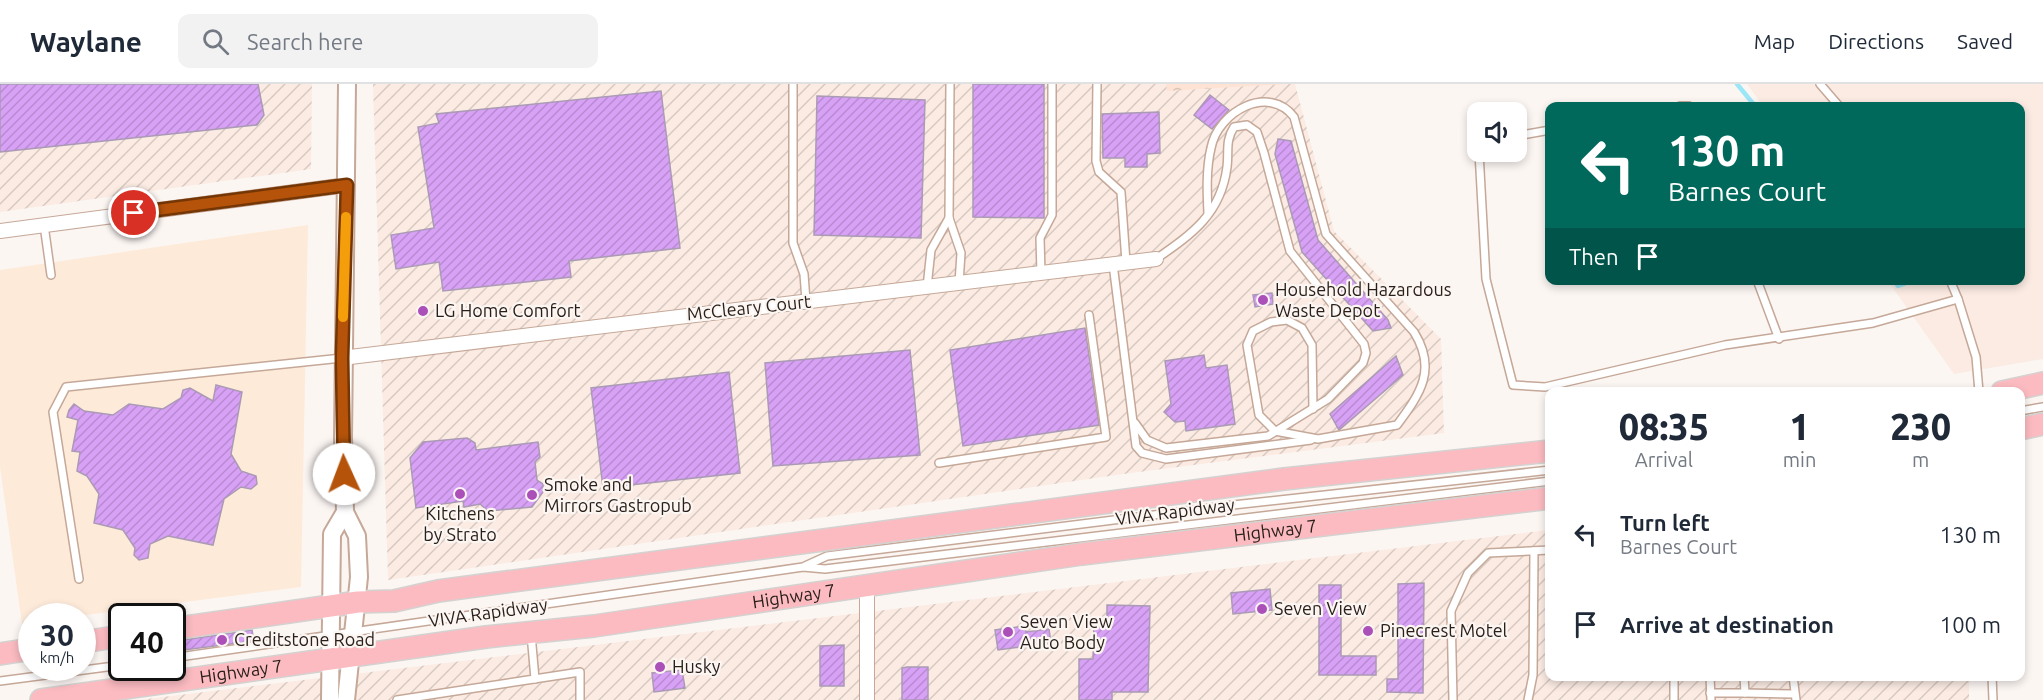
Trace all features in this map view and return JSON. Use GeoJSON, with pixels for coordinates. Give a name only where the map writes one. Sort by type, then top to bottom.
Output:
{"type":"FeatureCollection","features":[{"type":"Feature","properties":{"kind":"main road"},"geometry":{"type":"LineString","coordinates":[[2025,387],[2043,383]]}},
{"type":"Feature","properties":{"kind":"main road"},"geometry":{"type":"LineString","coordinates":[[2025,428],[2043,424]]}},
{"type":"Feature","properties":{"kind":"main road"},"geometry":{"type":"LineString","coordinates":[[186,627],[358,602],[394,601],[438,591],[1284,479],[1545,453]]}},
{"type":"Feature","properties":{"kind":"main road","name":"Highway 7"},"geometry":{"type":"LineString","coordinates":[[41,700],[248,669],[530,632],[594,626],[867,584],[1160,544],[1545,499]]}},
{"type":"Feature","properties":{"kind":"main road"},"geometry":{"type":"LineString","coordinates":[[0,654],[18,651]]}},
{"type":"Feature","properties":{"kind":"street"},"geometry":{"type":"LineString","coordinates":[[330,700],[341,658],[354,633],[358,602],[357,536],[345,512],[342,358],[347,185],[347,84]]}},
{"type":"Feature","properties":{"kind":"street"},"geometry":{"type":"LineString","coordinates":[[0,231],[347,185]]}},
{"type":"Feature","properties":{"kind":"street","name":"McCleary Court"},"geometry":{"type":"LineString","coordinates":[[342,358],[1156,259]]}},
{"type":"Feature","properties":{"kind":"street"},"geometry":{"type":"LineString","coordinates":[[345,512],[332,534],[331,637],[341,658],[346,700]]}},
{"type":"Feature","properties":{"kind":"street"},"geometry":{"type":"LineString","coordinates":[[867,584],[867,700]]}},
{"type":"Feature","properties":{"kind":"lane"},"geometry":{"type":"LineString","coordinates":[[794,84],[793,243],[804,274],[806,302]]}},
{"type":"Feature","properties":{"kind":"lane"},"geometry":{"type":"LineString","coordinates":[[950,84],[949,218],[961,253],[959,283]]}},
{"type":"Feature","properties":{"kind":"lane"},"geometry":{"type":"LineString","coordinates":[[1041,273],[1040,238],[1052,215],[1052,84]]}},
{"type":"Feature","properties":{"kind":"lane"},"geometry":{"type":"LineString","coordinates":[[1097,84],[1096,161],[1099,172],[1121,192],[1119,263],[1136,446],[1152,457],[1166,459],[1318,439],[1396,424],[1414,402],[1425,374],[1425,350],[1414,332],[1326,234],[1294,117],[1287,108],[1275,101],[1263,100],[1248,104],[1230,116],[1211,146],[1209,213]]}},
{"type":"Feature","properties":{"kind":"lane"},"geometry":{"type":"LineString","coordinates":[[1820,84],[1836,102]]}},
{"type":"Feature","properties":{"kind":"lane"},"geometry":{"type":"LineString","coordinates":[[1135,423],[1147,440],[1166,448],[1268,436],[1328,399],[1363,363],[1366,353],[1364,344],[1290,251],[1257,132],[1247,125],[1234,127],[1227,138],[1227,167],[1217,205],[1195,232],[1156,259]]}},
{"type":"Feature","properties":{"kind":"lane"},"geometry":{"type":"LineString","coordinates":[[1527,134],[1545,131]]}},
{"type":"Feature","properties":{"kind":"lane"},"geometry":{"type":"LineString","coordinates":[[1480,162],[1486,279],[1513,385],[1545,387],[1725,345],[1779,339],[1873,322],[1958,298]]}},
{"type":"Feature","properties":{"kind":"lane"},"geometry":{"type":"LineString","coordinates":[[927,287],[931,250],[949,218]]}},
{"type":"Feature","properties":{"kind":"lane"},"geometry":{"type":"LineString","coordinates":[[44,225],[51,275]]}},
{"type":"Feature","properties":{"kind":"lane"},"geometry":{"type":"LineString","coordinates":[[1759,285],[1779,339]]}},
{"type":"Feature","properties":{"kind":"lane"},"geometry":{"type":"LineString","coordinates":[[1952,285],[1976,357],[1978,387]]}},
{"type":"Feature","properties":{"kind":"lane"},"geometry":{"type":"LineString","coordinates":[[939,463],[1106,437],[1089,315]]}},
{"type":"Feature","properties":{"kind":"lane"},"geometry":{"type":"LineString","coordinates":[[1312,408],[1312,345],[1308,337],[1296,324],[1287,320],[1261,325],[1253,331],[1247,345],[1259,416],[1275,431],[1318,439]]}},
{"type":"Feature","properties":{"kind":"lane"},"geometry":{"type":"LineString","coordinates":[[79,579],[53,412],[66,387],[342,358]]}},
{"type":"Feature","properties":{"kind":"lane"},"geometry":{"type":"LineString","coordinates":[[2025,410],[2043,406]]}},
{"type":"Feature","properties":{"kind":"lane","name":"VIVA Rapidway"},"geometry":{"type":"LineString","coordinates":[[803,567],[827,556],[1233,505],[1545,471]]}},
{"type":"Feature","properties":{"kind":"lane","name":"VIVA Rapidway"},"geometry":{"type":"LineString","coordinates":[[186,656],[803,567],[825,569],[1545,482]]}},
{"type":"Feature","properties":{"kind":"lane"},"geometry":{"type":"LineString","coordinates":[[1453,700],[1451,611],[1468,573],[1488,553],[1545,550]]}},
{"type":"Feature","properties":{"kind":"lane"},"geometry":{"type":"LineString","coordinates":[[1528,700],[1533,675],[1534,551]]}},
{"type":"Feature","properties":{"kind":"lane"},"geometry":{"type":"LineString","coordinates":[[530,632],[535,680]]}},
{"type":"Feature","properties":{"kind":"lane"},"geometry":{"type":"LineString","coordinates":[[0,681],[108,667]]}},
{"type":"Feature","properties":{"kind":"lane"},"geometry":{"type":"LineString","coordinates":[[397,700],[580,672],[580,700]]}},
{"type":"Feature","properties":{"kind":"lane"},"geometry":{"type":"LineString","coordinates":[[1674,681],[1674,700]]}},
{"type":"Feature","properties":{"kind":"lane"},"geometry":{"type":"LineString","coordinates":[[1710,681],[1711,696],[1745,693],[1795,697],[1793,681]]}},
{"type":"Feature","properties":{"kind":"lane"},"geometry":{"type":"LineString","coordinates":[[1744,681],[1745,693]]}},
{"type":"Feature","properties":{"kind":"lane"},"geometry":{"type":"LineString","coordinates":[[1992,681],[1993,700]]}},
{"type":"Feature","properties":{"kind":"shaded area"},"geometry":{"type":"Polygon","coordinates":[[[0,84],[312,84],[311,169],[0,212],[0,84]]]}},
{"type":"Feature","properties":{"kind":"shaded area"},"geometry":{"type":"Polygon","coordinates":[[[373,84],[1295,84],[1334,231],[1441,339],[1444,433],[1123,474],[388,580],[373,84]]]}},
{"type":"Feature","properties":{"kind":"shaded area"},"geometry":{"type":"Polygon","coordinates":[[[1747,84],[2043,84],[2043,359],[1954,374],[1891,285],[2025,285],[2025,102],[1760,102],[1747,84]]]}},
{"type":"Feature","properties":{"kind":"shaded area"},"geometry":{"type":"Polygon","coordinates":[[[308,225],[301,587],[178,603],[108,603],[108,612],[96,614],[96,603],[19,603],[0,467],[0,270],[308,225]]]}},
{"type":"Feature","properties":{"kind":"shaded area"},"geometry":{"type":"Polygon","coordinates":[[[1545,530],[1545,681],[1969,681],[1969,700],[138,700],[1545,530]]]}},
{"type":"Feature","properties":{"kind":"green space"},"geometry":{"type":"Polygon","coordinates":[[[1166,84],[1286,84],[1167,91],[1166,84]]]}},
{"type":"Feature","properties":{"kind":"building"},"geometry":{"type":"Polygon","coordinates":[[[0,84],[258,84],[264,115],[257,125],[0,152],[0,84]]]}},
{"type":"Feature","properties":{"kind":"building"},"geometry":{"type":"Polygon","coordinates":[[[973,84],[1044,84],[1044,218],[973,217],[973,84]]]}},
{"type":"Feature","properties":{"kind":"building"},"geometry":{"type":"Polygon","coordinates":[[[661,91],[680,248],[569,261],[571,277],[443,291],[439,262],[396,269],[391,235],[434,228],[418,127],[439,123],[436,114],[661,91]]]}},
{"type":"Feature","properties":{"kind":"building"},"geometry":{"type":"Polygon","coordinates":[[[1210,95],[1229,110],[1212,129],[1194,115],[1210,95]]]}},
{"type":"Feature","properties":{"kind":"building"},"geometry":{"type":"Polygon","coordinates":[[[817,96],[925,100],[921,238],[814,235],[817,96]]]}},
{"type":"Feature","properties":{"kind":"building"},"geometry":{"type":"Polygon","coordinates":[[[1159,112],[1160,153],[1147,154],[1147,167],[1125,167],[1125,158],[1103,158],[1102,114],[1159,112]]]}},
{"type":"Feature","properties":{"kind":"building"},"geometry":{"type":"Polygon","coordinates":[[[1278,139],[1291,141],[1318,240],[1388,320],[1391,328],[1373,331],[1302,252],[1275,154],[1278,139]]]}},
{"type":"Feature","properties":{"kind":"building","name":"Household Hazardous Waste Depot"},"geometry":{"type":"Polygon","coordinates":[[[1272,293],[1273,304],[1255,307],[1253,295],[1272,293]]]}},
{"type":"Feature","properties":{"kind":"building"},"geometry":{"type":"Polygon","coordinates":[[[1085,328],[1099,425],[963,446],[950,350],[1085,328]]]}},
{"type":"Feature","properties":{"kind":"building"},"geometry":{"type":"Polygon","coordinates":[[[910,350],[920,455],[773,466],[765,363],[910,350]]]}},
{"type":"Feature","properties":{"kind":"building"},"geometry":{"type":"Polygon","coordinates":[[[1204,355],[1206,368],[1227,365],[1235,424],[1186,431],[1185,421],[1175,422],[1164,412],[1171,404],[1165,361],[1204,355]]]}},
{"type":"Feature","properties":{"kind":"building"},"geometry":{"type":"Polygon","coordinates":[[[1396,356],[1403,375],[1339,430],[1330,414],[1396,356]]]}},
{"type":"Feature","properties":{"kind":"building"},"geometry":{"type":"Polygon","coordinates":[[[729,372],[740,473],[603,488],[591,388],[729,372]]]}},
{"type":"Feature","properties":{"kind":"building"},"geometry":{"type":"Polygon","coordinates":[[[216,385],[242,392],[231,454],[241,471],[256,476],[257,484],[251,489],[241,487],[224,499],[213,545],[168,536],[150,544],[148,558],[139,560],[134,555],[135,548],[123,530],[94,523],[99,494],[87,476],[77,471],[80,452],[72,451],[78,420],[67,417],[69,410],[74,404],[84,411],[113,415],[129,404],[163,409],[181,398],[183,390],[190,388],[213,401],[216,385]]]}},
{"type":"Feature","properties":{"kind":"building"},"geometry":{"type":"Polygon","coordinates":[[[467,438],[475,443],[476,450],[538,442],[540,457],[535,462],[537,480],[543,484],[543,492],[532,507],[488,511],[480,504],[464,507],[463,501],[416,508],[410,458],[423,442],[467,438]]]}},
{"type":"Feature","properties":{"kind":"building"},"geometry":{"type":"Polygon","coordinates":[[[1424,583],[1423,693],[1387,692],[1387,679],[1398,679],[1398,584],[1424,583]]]}},
{"type":"Feature","properties":{"kind":"building"},"geometry":{"type":"Polygon","coordinates":[[[1319,585],[1341,585],[1341,656],[1376,656],[1376,675],[1319,675],[1319,585]]]}},
{"type":"Feature","properties":{"kind":"building"},"geometry":{"type":"Polygon","coordinates":[[[1270,589],[1272,610],[1233,614],[1231,593],[1270,589]]]}},
{"type":"Feature","properties":{"kind":"building"},"geometry":{"type":"Polygon","coordinates":[[[1107,605],[1150,606],[1148,692],[1112,692],[1112,700],[1079,700],[1079,659],[1093,659],[1094,620],[1107,621],[1107,605]]]}},
{"type":"Feature","properties":{"kind":"building"},"geometry":{"type":"Polygon","coordinates":[[[1025,626],[1026,632],[1049,629],[1051,643],[998,650],[995,630],[1025,626]]]}},
{"type":"Feature","properties":{"kind":"building","name":"Creditstone Road"},"geometry":{"type":"Polygon","coordinates":[[[252,630],[254,641],[186,650],[186,640],[252,630]]]}},
{"type":"Feature","properties":{"kind":"building"},"geometry":{"type":"Polygon","coordinates":[[[844,645],[844,686],[820,686],[820,646],[844,645]]]}},
{"type":"Feature","properties":{"kind":"building"},"geometry":{"type":"Polygon","coordinates":[[[928,667],[928,700],[902,700],[902,668],[928,667]]]}},
{"type":"Feature","properties":{"kind":"building"},"geometry":{"type":"Polygon","coordinates":[[[682,670],[685,688],[654,692],[652,673],[682,670]]]}},
{"type":"Feature","properties":{"kind":"waterway"},"geometry":{"type":"LineString","coordinates":[[1737,84],[1752,102]]}},
{"type":"Feature","properties":{"kind":"waterway"},"geometry":{"type":"LineString","coordinates":[[1897,285],[1901,285]]}},
{"type":"Feature","properties":{"kind":"slow traffic"},"geometry":{"type":"LineString","coordinates":[[343,317],[346,217]]}},
{"type":"Feature","properties":{"kind":"place","name":"Household Hazardous Waste Depot"},"geometry":{"type":"Point","coordinates":[1263,300]}},
{"type":"Feature","properties":{"kind":"place","name":"LG Home Comfort"},"geometry":{"type":"Point","coordinates":[423,311]}},
{"type":"Feature","properties":{"kind":"place","name":"Kitchens by Strato"},"geometry":{"type":"Point","coordinates":[460,494]}},
{"type":"Feature","properties":{"kind":"place","name":"Smoke and Mirrors Gastropub"},"geometry":{"type":"Point","coordinates":[532,495]}},
{"type":"Feature","properties":{"kind":"place","name":"Seven View"},"geometry":{"type":"Point","coordinates":[1262,609]}},
{"type":"Feature","properties":{"kind":"place","name":"Pinecrest Motel"},"geometry":{"type":"Point","coordinates":[1368,631]}},
{"type":"Feature","properties":{"kind":"place","name":"Seven View Auto Body"},"geometry":{"type":"Point","coordinates":[1008,632]}},
{"type":"Feature","properties":{"kind":"place","name":"Creditstone Road"},"geometry":{"type":"Point","coordinates":[222,640]}},
{"type":"Feature","properties":{"kind":"place","name":"Husky"},"geometry":{"type":"Point","coordinates":[660,667]}},
{"type":"Feature","properties":{"kind":"route"},"geometry":{"type":"LineString","coordinates":[[134,213],[347,185],[342,358],[344,474]]}}]}
